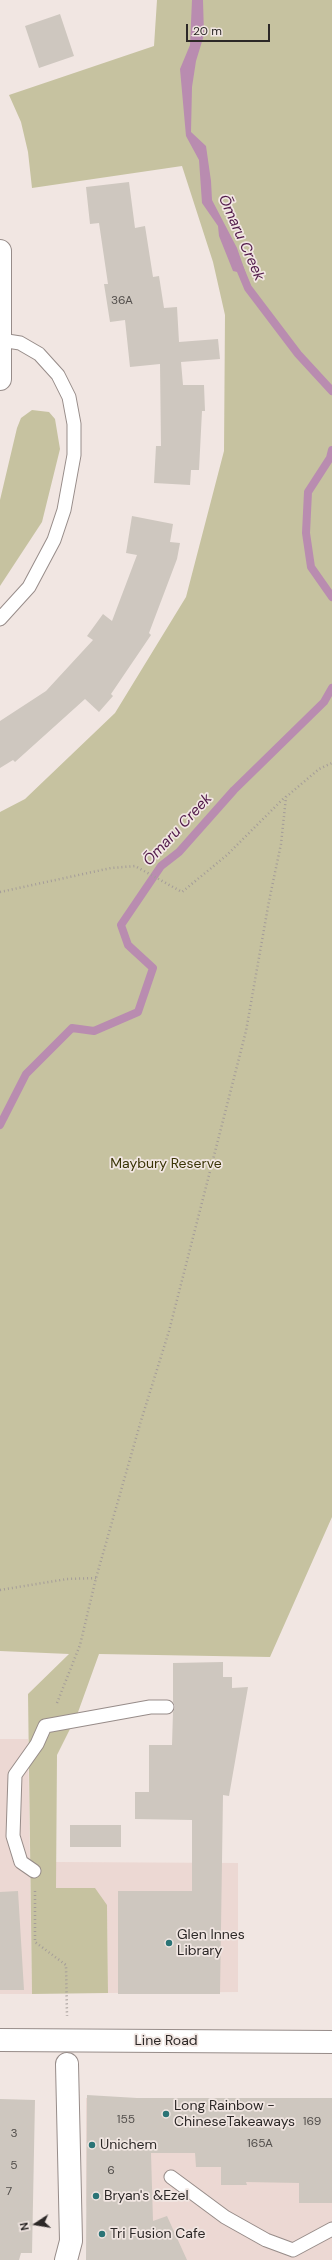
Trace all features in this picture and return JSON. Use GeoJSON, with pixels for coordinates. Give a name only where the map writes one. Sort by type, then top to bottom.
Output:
{"type":"FeatureCollection","features":[{"type":"Feature","properties":{"kind":"street"},"geometry":{"type":"LineString","coordinates":[[0,251],[2,340],[0,379]]}},
{"type":"Feature","properties":{"kind":"street","name":"Line Road"},"geometry":{"type":"LineString","coordinates":[[0,2040],[332,2042]]}},
{"type":"Feature","properties":{"kind":"street"},"geometry":{"type":"LineString","coordinates":[[66,2260],[71,2241],[67,2064]]}},
{"type":"Feature","properties":{"kind":"lane"},"geometry":{"type":"LineString","coordinates":[[0,619],[29,587],[54,540],[64,510],[74,455],[74,424],[69,397],[58,375],[39,354],[20,343],[2,340]]}},
{"type":"Feature","properties":{"kind":"lane"},"geometry":{"type":"LineString","coordinates":[[34,1871],[21,1862],[13,1836],[15,1775],[37,1744],[45,1726],[150,1707],[167,1707]]}},
{"type":"Feature","properties":{"kind":"lane"},"geometry":{"type":"LineString","coordinates":[[171,2177],[225,2216],[292,2255],[332,2229]]}},
{"type":"Feature","properties":{"kind":"path"},"geometry":{"type":"LineString","coordinates":[[0,892],[111,868],[134,866],[172,888],[182,892],[201,877],[286,797],[319,769],[332,764]]}},
{"type":"Feature","properties":{"kind":"path"},"geometry":{"type":"LineString","coordinates":[[45,1726],[58,1700],[80,1645],[96,1578],[140,1424],[169,1331],[246,1032],[269,901],[281,844],[286,797]]}},
{"type":"Feature","properties":{"kind":"path"},"geometry":{"type":"LineString","coordinates":[[0,1590],[67,1579],[96,1578]]}},
{"type":"Feature","properties":{"kind":"path"},"geometry":{"type":"LineString","coordinates":[[66,1965],[67,2023]]}},
{"type":"Feature","properties":{"kind":"shaded area"},"geometry":{"type":"Polygon","coordinates":[[[192,0],[203,0],[204,35],[196,61],[192,87],[191,132],[206,146],[212,200],[237,248],[246,274],[233,271],[219,236],[218,226],[202,203],[199,160],[186,136],[180,69],[190,45],[192,0]]]}},
{"type":"Feature","properties":{"kind":"shaded area"},"geometry":{"type":"Polygon","coordinates":[[[0,1739],[28,1739],[32,1994],[0,1994],[0,1739]]]}},
{"type":"Feature","properties":{"kind":"shaded area"},"geometry":{"type":"Polygon","coordinates":[[[56,1862],[238,1863],[238,1992],[108,1993],[107,1905],[56,1888],[56,1862]]]}},
{"type":"Feature","properties":{"kind":"shaded area"},"geometry":{"type":"Polygon","coordinates":[[[86,2098],[332,2098],[332,2260],[102,2260],[86,2205],[86,2098]]]}},
{"type":"Feature","properties":{"kind":"green space","name":"Maybury Reserve"},"geometry":{"type":"Polygon","coordinates":[[[157,0],[332,0],[332,1517],[270,1657],[99,1654],[77,1715],[57,1755],[56,1888],[95,1888],[107,1905],[108,1993],[32,1994],[28,1694],[69,1654],[0,1651],[0,812],[25,799],[115,713],[186,597],[224,451],[225,315],[213,262],[182,166],[32,188],[28,152],[21,122],[9,95],[154,46],[157,0]]]}},
{"type":"Feature","properties":{"kind":"green space"},"geometry":{"type":"Polygon","coordinates":[[[32,410],[49,412],[55,419],[60,449],[42,522],[0,586],[0,500],[17,428],[21,418],[32,410]]]}},
{"type":"Feature","properties":{"kind":"building"},"geometry":{"type":"Polygon","coordinates":[[[60,14],[74,56],[39,68],[25,26],[60,14]]]}},
{"type":"Feature","properties":{"kind":"building"},"geometry":{"type":"Polygon","coordinates":[[[129,182],[135,228],[145,226],[153,277],[159,276],[164,308],[177,307],[179,342],[218,339],[220,359],[181,362],[183,385],[204,385],[205,411],[202,411],[199,470],[191,470],[190,485],[154,483],[156,446],[161,446],[160,364],[130,367],[125,320],[110,322],[104,284],[108,284],[99,223],[90,224],[86,187],[129,182]]]}},
{"type":"Feature","properties":{"kind":"building"},"geometry":{"type":"Polygon","coordinates":[[[132,516],[173,524],[170,542],[180,543],[177,559],[149,633],[151,635],[111,694],[113,696],[99,712],[85,699],[15,762],[13,760],[0,768],[0,721],[46,691],[93,640],[87,636],[103,614],[112,621],[137,555],[126,553],[132,516]]]}},
{"type":"Feature","properties":{"kind":"building"},"geometry":{"type":"Polygon","coordinates":[[[223,1662],[223,1677],[232,1677],[232,1688],[248,1687],[229,1796],[223,1795],[220,1994],[118,1994],[118,1891],[192,1891],[192,1820],[135,1819],[135,1792],[149,1792],[149,1745],[172,1745],[173,1712],[175,1707],[173,1702],[173,1663],[223,1662]]]}},
{"type":"Feature","properties":{"kind":"building"},"geometry":{"type":"Polygon","coordinates":[[[70,1825],[121,1825],[121,1847],[70,1847],[70,1825]]]}},
{"type":"Feature","properties":{"kind":"building"},"geometry":{"type":"Polygon","coordinates":[[[18,1891],[24,1990],[0,1990],[0,1892],[18,1891]]]}},
{"type":"Feature","properties":{"kind":"building"},"geometry":{"type":"Polygon","coordinates":[[[87,2095],[137,2098],[332,2098],[332,2203],[299,2203],[299,2183],[246,2182],[247,2185],[221,2185],[221,2167],[196,2167],[195,2153],[151,2153],[153,2221],[167,2216],[187,2260],[86,2260],[87,2095]]]}},
{"type":"Feature","properties":{"kind":"building"},"geometry":{"type":"Polygon","coordinates":[[[0,2099],[35,2100],[32,2253],[21,2253],[19,2260],[0,2260],[0,2099]]]}},
{"type":"Feature","properties":{"kind":"waterway","name":"Ōmaru Creek"},"geometry":{"type":"LineString","coordinates":[[238,264],[248,288],[298,354],[332,391]]}},
{"type":"Feature","properties":{"kind":"waterway","name":"Ōmaru Creek"},"geometry":{"type":"LineString","coordinates":[[332,450],[330,458],[308,492],[306,533],[311,567],[332,597]]}},
{"type":"Feature","properties":{"kind":"waterway","name":"Ōmaru Creek"},"geometry":{"type":"LineString","coordinates":[[0,1125],[26,1074],[72,1028],[94,1031],[138,1012],[153,968],[128,945],[121,925],[161,866],[179,852],[234,790],[324,702],[332,688]]}},
{"type":"Feature","properties":{"kind":"place","name":"Glen Innes Library"},"geometry":{"type":"Point","coordinates":[169,1943]}},
{"type":"Feature","properties":{"kind":"place","name":"Long Rainbow - ChineseTakeaways"},"geometry":{"type":"Point","coordinates":[166,2114]}},
{"type":"Feature","properties":{"kind":"place","name":"Unichem"},"geometry":{"type":"Point","coordinates":[92,2145]}},
{"type":"Feature","properties":{"kind":"place","name":"Bryan's &Ezel"},"geometry":{"type":"Point","coordinates":[96,2196]}},
{"type":"Feature","properties":{"kind":"place","name":"Tri Fusion Cafe"},"geometry":{"type":"Point","coordinates":[102,2234]}}]}
